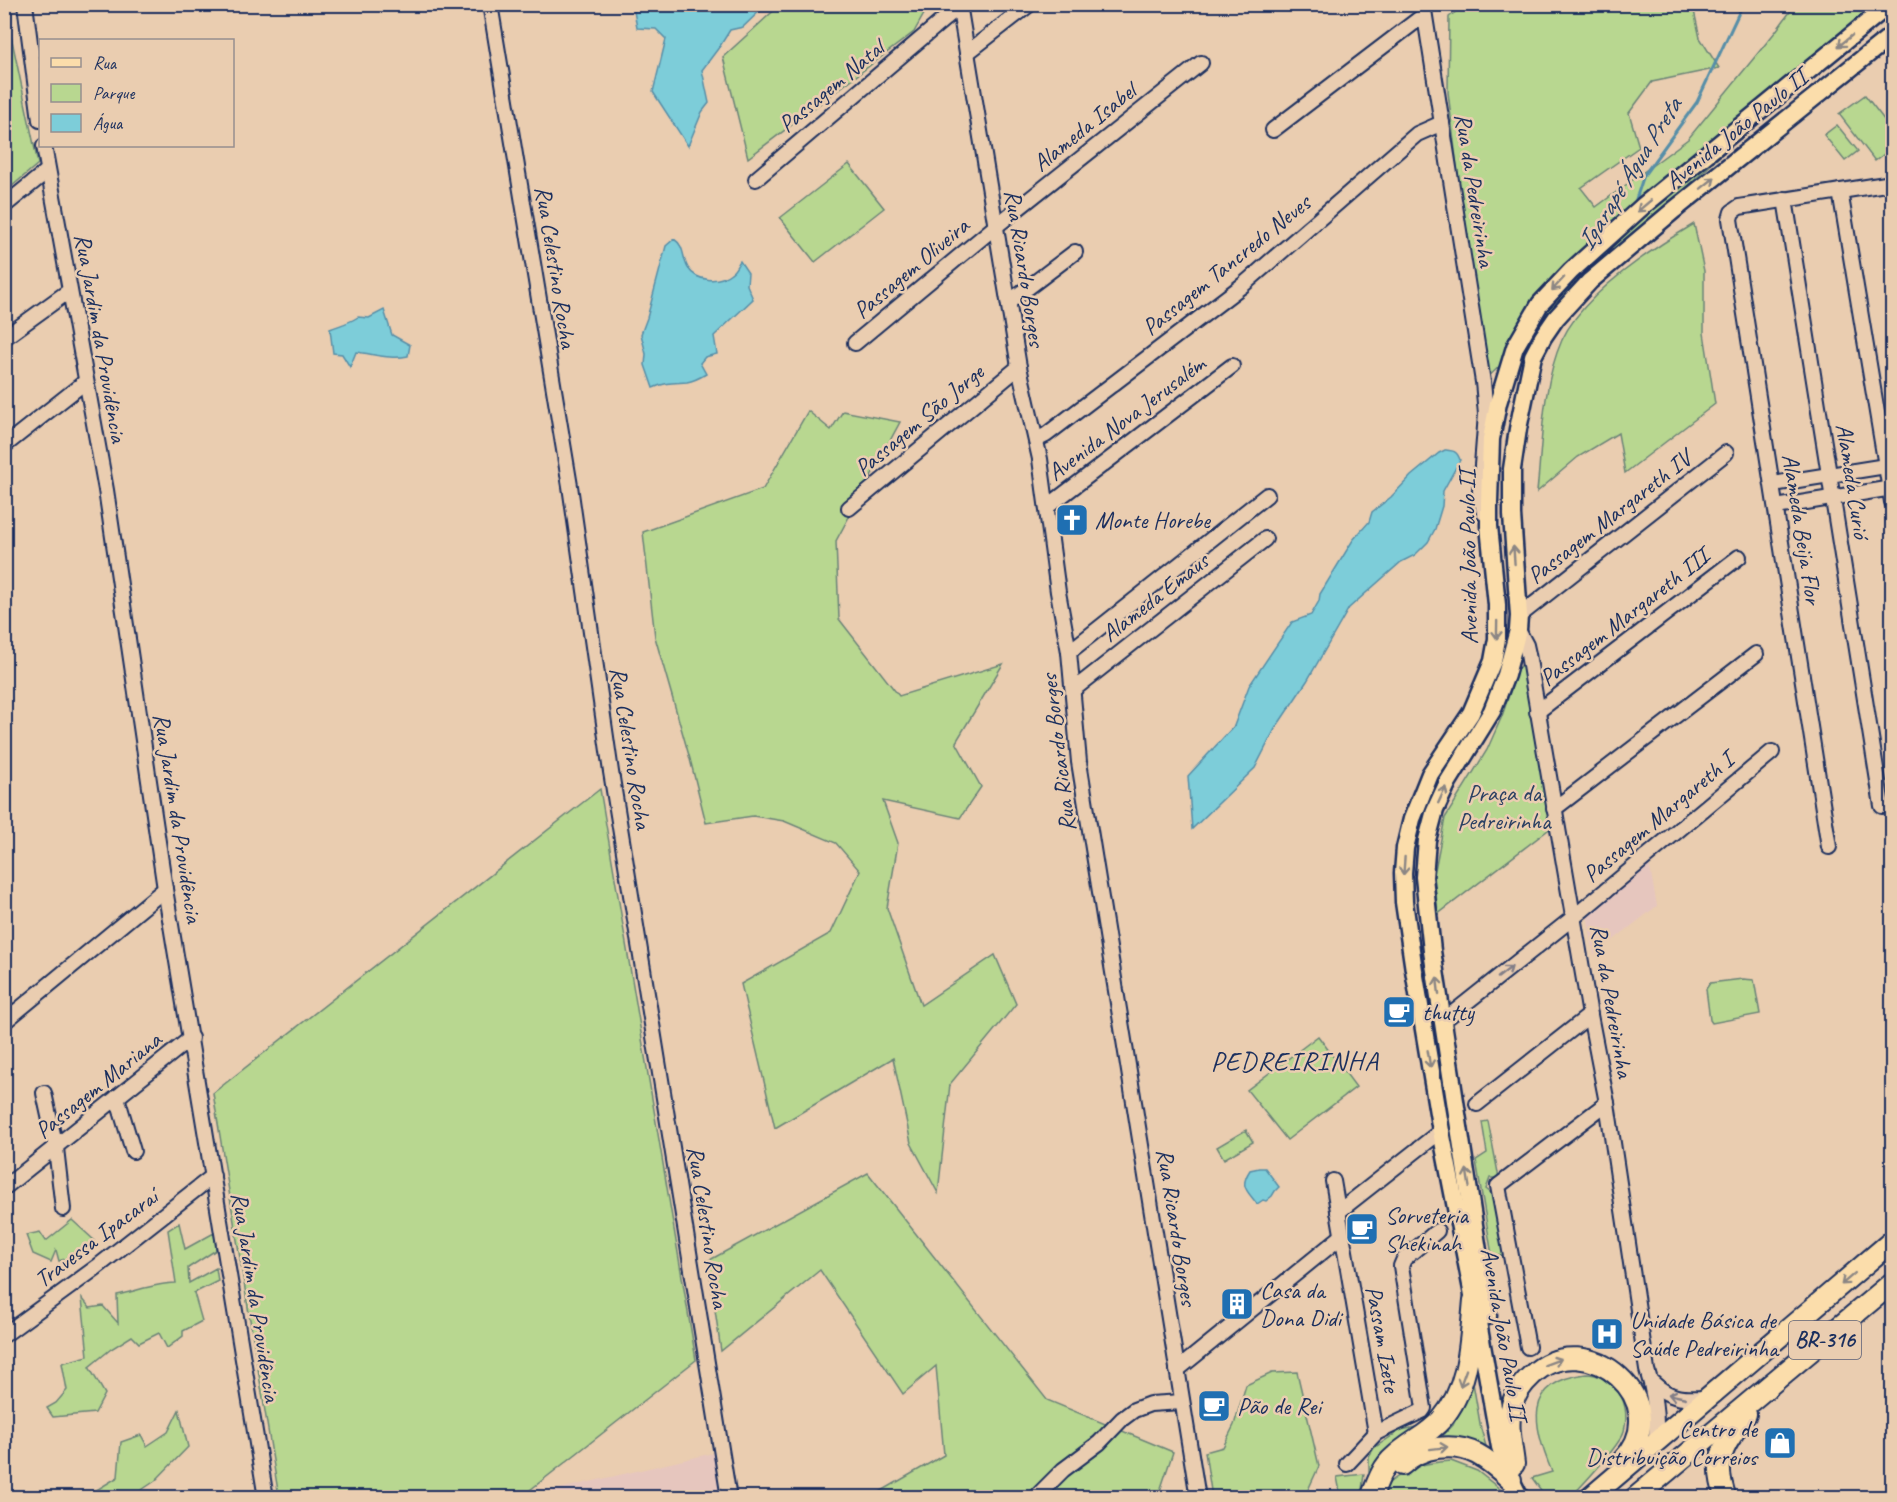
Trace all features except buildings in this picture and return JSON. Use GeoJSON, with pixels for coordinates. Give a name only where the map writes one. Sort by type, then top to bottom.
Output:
{"type":"FeatureCollection","features":[{"type":"Feature","properties":{"kind":"highway","name":"BR-316"},"geometry":{"type":"LineString","coordinates":[[1590,1497],[1893,1241]]}},
{"type":"Feature","properties":{"kind":"highway","name":"BR-316"},"geometry":{"type":"LineString","coordinates":[[1635,1497],[1893,1283]]}},
{"type":"Feature","properties":{"kind":"highway"},"geometry":{"type":"LineString","coordinates":[[1371,1497],[1378,1480],[1394,1456],[1428,1432],[1450,1408],[1467,1366],[1474,1300]]}},
{"type":"Feature","properties":{"kind":"highway"},"geometry":{"type":"LineString","coordinates":[[1383,1497],[1386,1485],[1406,1461],[1437,1447],[1463,1448],[1476,1453],[1498,1468],[1512,1472],[1509,1423],[1511,1410],[1521,1386],[1546,1363],[1574,1357],[1596,1362],[1615,1372],[1630,1389],[1640,1411],[1638,1434],[1630,1453],[1590,1497]]}},
{"type":"Feature","properties":{"kind":"highway"},"geometry":{"type":"LineString","coordinates":[[1726,1497],[1720,1482],[1719,1468],[1722,1453],[1728,1439],[1740,1425],[1757,1396]]}},
{"type":"Feature","properties":{"kind":"main road","name":"Avenida João Paulo II"},"geometry":{"type":"LineString","coordinates":[[1526,1496],[1500,1447],[1441,1131],[1414,970],[1404,902],[1403,873],[1412,819],[1430,774],[1471,713],[1493,661],[1497,639],[1497,605],[1489,526],[1491,440],[1498,403],[1515,347],[1540,304],[1571,271],[1643,206],[1890,4]]}},
{"type":"Feature","properties":{"kind":"main road","name":"Avenida João Paulo II"},"geometry":{"type":"LineString","coordinates":[[1512,1472],[1432,951],[1424,878],[1427,840],[1435,810],[1448,782],[1492,711],[1506,675],[1518,623],[1512,469],[1533,356],[1556,318],[1590,281],[1674,210],[1893,35]]}},
{"type":"Feature","properties":{"kind":"street"},"geometry":{"type":"LineString","coordinates":[[25,4],[39,112]]}},
{"type":"Feature","properties":{"kind":"street","name":"Rua Celestino Rocha"},"geometry":{"type":"LineString","coordinates":[[490,4],[570,486],[613,783],[729,1497]]}},
{"type":"Feature","properties":{"kind":"street"},"geometry":{"type":"LineString","coordinates":[[967,53],[1030,4]]}},
{"type":"Feature","properties":{"kind":"street","name":"Rua Ricardo Borges"},"geometry":{"type":"LineString","coordinates":[[960,5],[1019,367],[1036,440],[1047,507],[1058,592],[1069,652],[1079,762],[1198,1497]]}},
{"type":"Feature","properties":{"kind":"street","name":"Passagem Natal"},"geometry":{"type":"LineString","coordinates":[[756,178],[960,5]]}},
{"type":"Feature","properties":{"kind":"street"},"geometry":{"type":"LineString","coordinates":[[1273,130],[1423,10]]}},
{"type":"Feature","properties":{"kind":"street","name":"Rua da Pedreirinha"},"geometry":{"type":"LineString","coordinates":[[1423,10],[1483,382],[1485,414],[1480,491],[1489,526]]}},
{"type":"Feature","properties":{"kind":"street","name":"Alameda Isabel"},"geometry":{"type":"LineString","coordinates":[[996,226],[1201,63]]}},
{"type":"Feature","properties":{"kind":"street","name":"Passagem Tancredo Neves"},"geometry":{"type":"LineString","coordinates":[[1036,440],[1046,435],[1244,285],[1417,134],[1442,123]]}},
{"type":"Feature","properties":{"kind":"street","name":"Rua Jardim da Providência"},"geometry":{"type":"LineString","coordinates":[[44,147],[106,490],[165,889],[266,1497]]}},
{"type":"Feature","properties":{"kind":"street"},"geometry":{"type":"LineString","coordinates":[[4,206],[48,171]]}},
{"type":"Feature","properties":{"kind":"street"},"geometry":{"type":"LineString","coordinates":[[1785,199],[1893,183]]}},
{"type":"Feature","properties":{"kind":"street"},"geometry":{"type":"LineString","coordinates":[[1776,507],[1833,498],[1892,493],[1890,465],[1840,191]]}},
{"type":"Feature","properties":{"kind":"street","name":"Alameda Beija Flor"},"geometry":{"type":"LineString","coordinates":[[1785,199],[1739,207],[1732,212],[1730,219],[1829,847]]}},
{"type":"Feature","properties":{"kind":"street","name":"Alameda Curió"},"geometry":{"type":"LineString","coordinates":[[1785,199],[1882,806]]}},
{"type":"Feature","properties":{"kind":"street","name":"Passagem Oliveira"},"geometry":{"type":"LineString","coordinates":[[855,343],[996,226]]}},
{"type":"Feature","properties":{"kind":"street"},"geometry":{"type":"LineString","coordinates":[[1009,302],[1075,252]]}},
{"type":"Feature","properties":{"kind":"street"},"geometry":{"type":"LineString","coordinates":[[4,338],[69,291]]}},
{"type":"Feature","properties":{"kind":"street","name":"Avenida Nova Jerusalém"},"geometry":{"type":"LineString","coordinates":[[1047,507],[1232,366]]}},
{"type":"Feature","properties":{"kind":"street","name":"Passagem São Jorge"},"geometry":{"type":"LineString","coordinates":[[849,508],[1019,367]]}},
{"type":"Feature","properties":{"kind":"street"},"geometry":{"type":"LineString","coordinates":[[4,446],[85,382]]}},
{"type":"Feature","properties":{"kind":"street","name":"Passagem Margareth IV"},"geometry":{"type":"LineString","coordinates":[[1518,623],[1726,453]]}},
{"type":"Feature","properties":{"kind":"street"},"geometry":{"type":"LineString","coordinates":[[1773,484],[1890,465]]}},
{"type":"Feature","properties":{"kind":"street"},"geometry":{"type":"LineString","coordinates":[[1069,652],[1268,495]]}},
{"type":"Feature","properties":{"kind":"street","name":"Alameda Emaus"},"geometry":{"type":"LineString","coordinates":[[1073,690],[1265,539]]}},
{"type":"Feature","properties":{"kind":"street","name":"Passagem Margareth III"},"geometry":{"type":"LineString","coordinates":[[1537,712],[1739,557]]}},
{"type":"Feature","properties":{"kind":"street","name":"Rua da Pedreirinha"},"geometry":{"type":"LineString","coordinates":[[1518,623],[1526,645],[1607,1103],[1647,1370],[1652,1382],[1657,1420],[1656,1441]]}},
{"type":"Feature","properties":{"kind":"street"},"geometry":{"type":"LineString","coordinates":[[1554,809],[1756,654]]}},
{"type":"Feature","properties":{"kind":"street","name":"Passagem Margareth I"},"geometry":{"type":"LineString","coordinates":[[1443,1021],[1574,917],[1772,752]]}},
{"type":"Feature","properties":{"kind":"street"},"geometry":{"type":"LineString","coordinates":[[4,1022],[165,889]]}},
{"type":"Feature","properties":{"kind":"street"},"geometry":{"type":"LineString","coordinates":[[1477,1104],[1590,1015]]}},
{"type":"Feature","properties":{"kind":"street","name":"Passagem Mariana"},"geometry":{"type":"LineString","coordinates":[[4,1188],[191,1038]]}},
{"type":"Feature","properties":{"kind":"street"},"geometry":{"type":"LineString","coordinates":[[44,1093],[56,1148],[63,1209]]}},
{"type":"Feature","properties":{"kind":"street"},"geometry":{"type":"LineString","coordinates":[[117,1097],[133,1151]]}},
{"type":"Feature","properties":{"kind":"street"},"geometry":{"type":"LineString","coordinates":[[1528,1347],[1498,1186],[1607,1103]]}},
{"type":"Feature","properties":{"kind":"street"},"geometry":{"type":"LineString","coordinates":[[1338,1212],[1441,1131]]}},
{"type":"Feature","properties":{"kind":"street","name":"Travessa Ipacaraí"},"geometry":{"type":"LineString","coordinates":[[4,1335],[97,1267],[213,1176]]}},
{"type":"Feature","properties":{"kind":"street","name":"Passam Izete"},"geometry":{"type":"LineString","coordinates":[[1333,1181],[1376,1433]]}},
{"type":"Feature","properties":{"kind":"street"},"geometry":{"type":"LineString","coordinates":[[1347,1464],[1376,1433],[1422,1411],[1425,1406],[1401,1266],[1404,1259],[1437,1232]]}},
{"type":"Feature","properties":{"kind":"street"},"geometry":{"type":"LineString","coordinates":[[1177,1370],[1342,1236]]}},
{"type":"Feature","properties":{"kind":"street"},"geometry":{"type":"LineString","coordinates":[[1652,1382],[1670,1395],[1683,1399],[1707,1398]]}},
{"type":"Feature","properties":{"kind":"street"},"geometry":{"type":"LineString","coordinates":[[1039,1494],[1063,1470],[1099,1443],[1134,1410],[1150,1404],[1182,1402]]}},
{"type":"Feature","properties":{"kind":"shaded area"},"geometry":{"type":"Polygon","coordinates":[[[1649,863],[1657,906],[1594,955],[1587,914],[1649,863]]]}},
{"type":"Feature","properties":{"kind":"shaded area"},"geometry":{"type":"Polygon","coordinates":[[[722,1451],[726,1497],[525,1497],[722,1451]]]}},
{"type":"Feature","properties":{"kind":"green space"},"geometry":{"type":"Polygon","coordinates":[[[1466,4],[1699,5],[1694,11],[1700,38],[1719,68],[1652,82],[1629,113],[1639,147],[1581,188],[1596,207],[1688,139],[1795,5],[1878,5],[1483,382],[1448,92],[1449,17],[1466,4]]]}},
{"type":"Feature","properties":{"kind":"green space"},"geometry":{"type":"Polygon","coordinates":[[[780,5],[929,5],[914,32],[748,158],[723,57],[780,5]]]}},
{"type":"Feature","properties":{"kind":"green space"},"geometry":{"type":"Polygon","coordinates":[[[5,7],[38,164],[4,192],[5,7]]]}},
{"type":"Feature","properties":{"kind":"green space"},"geometry":{"type":"Polygon","coordinates":[[[1865,95],[1892,130],[1892,148],[1875,161],[1839,114],[1865,95]]]}},
{"type":"Feature","properties":{"kind":"green space"},"geometry":{"type":"Polygon","coordinates":[[[1837,125],[1858,151],[1845,161],[1824,135],[1837,125]]]}},
{"type":"Feature","properties":{"kind":"green space"},"geometry":{"type":"Polygon","coordinates":[[[849,164],[884,208],[815,262],[780,218],[849,164]]]}},
{"type":"Feature","properties":{"kind":"green space"},"geometry":{"type":"Polygon","coordinates":[[[1694,224],[1704,271],[1704,333],[1715,404],[1625,473],[1618,433],[1578,457],[1537,492],[1550,376],[1562,340],[1586,306],[1620,274],[1694,224]]]}},
{"type":"Feature","properties":{"kind":"green space"},"geometry":{"type":"Polygon","coordinates":[[[808,411],[831,430],[843,411],[900,422],[836,541],[839,619],[899,696],[1003,664],[956,742],[981,787],[960,818],[883,801],[898,843],[887,908],[921,1005],[995,955],[1016,1004],[950,1084],[938,1193],[911,1143],[893,1058],[775,1128],[741,984],[831,933],[860,871],[836,843],[784,821],[753,816],[706,823],[655,637],[643,532],[763,489],[808,411]]]}},
{"type":"Feature","properties":{"kind":"green space","name":"Praça da Pedreirinha"},"geometry":{"type":"Polygon","coordinates":[[[1524,664],[1552,827],[1438,914],[1434,875],[1445,818],[1487,750],[1502,716],[1518,668],[1524,664]]]}},
{"type":"Feature","properties":{"kind":"green space"},"geometry":{"type":"Polygon","coordinates":[[[600,789],[696,1360],[521,1497],[279,1497],[213,1093],[600,789]]]}},
{"type":"Feature","properties":{"kind":"green space"},"geometry":{"type":"Polygon","coordinates":[[[1754,980],[1760,1014],[1712,1023],[1706,989],[1710,983],[1754,980]]]}},
{"type":"Feature","properties":{"kind":"green space"},"geometry":{"type":"Polygon","coordinates":[[[1318,1036],[1356,1087],[1287,1140],[1247,1090],[1318,1036]]]}},
{"type":"Feature","properties":{"kind":"green space"},"geometry":{"type":"Polygon","coordinates":[[[1488,1121],[1499,1178],[1490,1178],[1486,1189],[1496,1197],[1505,1256],[1492,1255],[1476,1160],[1487,1153],[1482,1122],[1488,1121]]]}},
{"type":"Feature","properties":{"kind":"green space"},"geometry":{"type":"Polygon","coordinates":[[[1246,1130],[1253,1142],[1224,1159],[1217,1147],[1246,1130]]]}},
{"type":"Feature","properties":{"kind":"green space"},"geometry":{"type":"Polygon","coordinates":[[[868,1173],[1047,1400],[1173,1452],[1158,1497],[871,1497],[944,1455],[936,1366],[903,1394],[820,1270],[721,1351],[708,1261],[868,1173]]]}},
{"type":"Feature","properties":{"kind":"green space"},"geometry":{"type":"Polygon","coordinates":[[[72,1220],[94,1240],[83,1253],[59,1261],[56,1250],[51,1262],[33,1254],[26,1235],[40,1232],[46,1241],[72,1220]]]}},
{"type":"Feature","properties":{"kind":"green space"},"geometry":{"type":"Polygon","coordinates":[[[179,1223],[185,1249],[214,1233],[216,1250],[188,1268],[189,1283],[216,1268],[218,1281],[194,1293],[202,1321],[183,1331],[183,1336],[167,1348],[159,1333],[139,1343],[132,1336],[111,1349],[89,1367],[105,1394],[95,1413],[53,1417],[47,1408],[56,1403],[67,1390],[62,1363],[88,1356],[82,1298],[90,1308],[103,1306],[118,1323],[117,1295],[176,1283],[168,1230],[179,1223]]]}},
{"type":"Feature","properties":{"kind":"green space"},"geometry":{"type":"Polygon","coordinates":[[[1297,1372],[1319,1466],[1308,1490],[1311,1497],[1212,1497],[1205,1452],[1223,1447],[1234,1425],[1246,1385],[1272,1373],[1297,1372]]]}},
{"type":"Feature","properties":{"kind":"green space"},"geometry":{"type":"Polygon","coordinates":[[[1586,1374],[1601,1378],[1618,1392],[1625,1408],[1624,1431],[1609,1455],[1571,1497],[1546,1497],[1532,1478],[1552,1472],[1540,1439],[1538,1409],[1542,1397],[1551,1386],[1565,1379],[1586,1374]]]}},
{"type":"Feature","properties":{"kind":"green space"},"geometry":{"type":"Polygon","coordinates":[[[1473,1383],[1481,1429],[1488,1453],[1436,1443],[1453,1425],[1473,1383]]]}},
{"type":"Feature","properties":{"kind":"green space"},"geometry":{"type":"Polygon","coordinates":[[[179,1410],[188,1447],[155,1481],[131,1497],[85,1497],[118,1477],[121,1442],[141,1435],[147,1446],[168,1432],[179,1410]]]}},
{"type":"Feature","properties":{"kind":"green space"},"geometry":{"type":"Polygon","coordinates":[[[1431,1424],[1376,1470],[1369,1472],[1369,1456],[1374,1448],[1401,1430],[1431,1424]]]}},
{"type":"Feature","properties":{"kind":"green space"},"geometry":{"type":"Polygon","coordinates":[[[1451,1461],[1477,1471],[1507,1497],[1385,1498],[1386,1485],[1402,1474],[1423,1464],[1451,1461]]]}},
{"type":"Feature","properties":{"kind":"green space"},"geometry":{"type":"Polygon","coordinates":[[[1364,1474],[1361,1497],[1341,1497],[1337,1477],[1364,1474]]]}},
{"type":"Feature","properties":{"kind":"water"},"geometry":{"type":"Polygon","coordinates":[[[640,4],[766,5],[743,27],[730,30],[702,70],[709,103],[702,112],[688,146],[653,92],[666,39],[656,29],[637,28],[634,11],[640,4]]]}},
{"type":"Feature","properties":{"kind":"water"},"geometry":{"type":"Polygon","coordinates":[[[674,239],[680,245],[686,264],[692,273],[708,280],[726,276],[734,271],[740,261],[748,273],[747,285],[753,299],[714,336],[717,354],[705,357],[700,363],[706,374],[697,379],[653,388],[645,365],[646,354],[641,334],[666,246],[674,239]]]}},
{"type":"Feature","properties":{"kind":"water"},"geometry":{"type":"Polygon","coordinates":[[[384,310],[392,335],[410,345],[408,356],[389,357],[356,352],[350,367],[342,354],[333,353],[330,329],[358,317],[369,318],[384,310]]]}},
{"type":"Feature","properties":{"kind":"water"},"geometry":{"type":"Polygon","coordinates":[[[1445,450],[1455,452],[1460,460],[1443,491],[1442,506],[1435,529],[1428,542],[1415,555],[1401,562],[1349,608],[1307,681],[1275,729],[1255,768],[1192,829],[1188,776],[1234,726],[1249,686],[1292,622],[1311,615],[1319,601],[1320,594],[1353,540],[1369,522],[1372,512],[1391,497],[1411,476],[1445,450]]]}},
{"type":"Feature","properties":{"kind":"water"},"geometry":{"type":"Polygon","coordinates":[[[1265,1168],[1279,1187],[1266,1201],[1263,1200],[1257,1204],[1247,1192],[1245,1181],[1250,1170],[1265,1168]]]}},
{"type":"Feature","properties":{"kind":"waterway","name":"Igarapé Água Preta"},"geometry":{"type":"LineString","coordinates":[[1634,205],[1644,175],[1697,102],[1743,4]]}},
{"type":"Feature","properties":{"kind":"waterway","name":"Igarapé Água Preta"},"geometry":{"type":"LineString","coordinates":[[1577,276],[1599,261],[1610,246]]}},
{"type":"Feature","properties":{"kind":"place","name":"Monte Horebe"},"geometry":{"type":"Point","coordinates":[1072,520]}},
{"type":"Feature","properties":{"kind":"place","name":"thutty"},"geometry":{"type":"Point","coordinates":[1399,1012]}},
{"type":"Feature","properties":{"kind":"place","name":"Sorveteria Shekinah"},"geometry":{"type":"Point","coordinates":[1362,1229]}},
{"type":"Feature","properties":{"kind":"place","name":"Casa da Dona Didi"},"geometry":{"type":"Point","coordinates":[1237,1304]}},
{"type":"Feature","properties":{"kind":"place","name":"Unidade Básica de Saúde Pedreirinha"},"geometry":{"type":"Point","coordinates":[1607,1334]}},
{"type":"Feature","properties":{"kind":"place","name":"Pão de Rei"},"geometry":{"type":"Point","coordinates":[1214,1406]}},
{"type":"Feature","properties":{"kind":"place","name":"Centro de Distribuição Correios"},"geometry":{"type":"Point","coordinates":[1780,1443]}},
{"type":"Feature","properties":{"kind":"district","name":"PEDREIRINHA"},"geometry":{"type":"Point","coordinates":[1295,1061]}}]}
